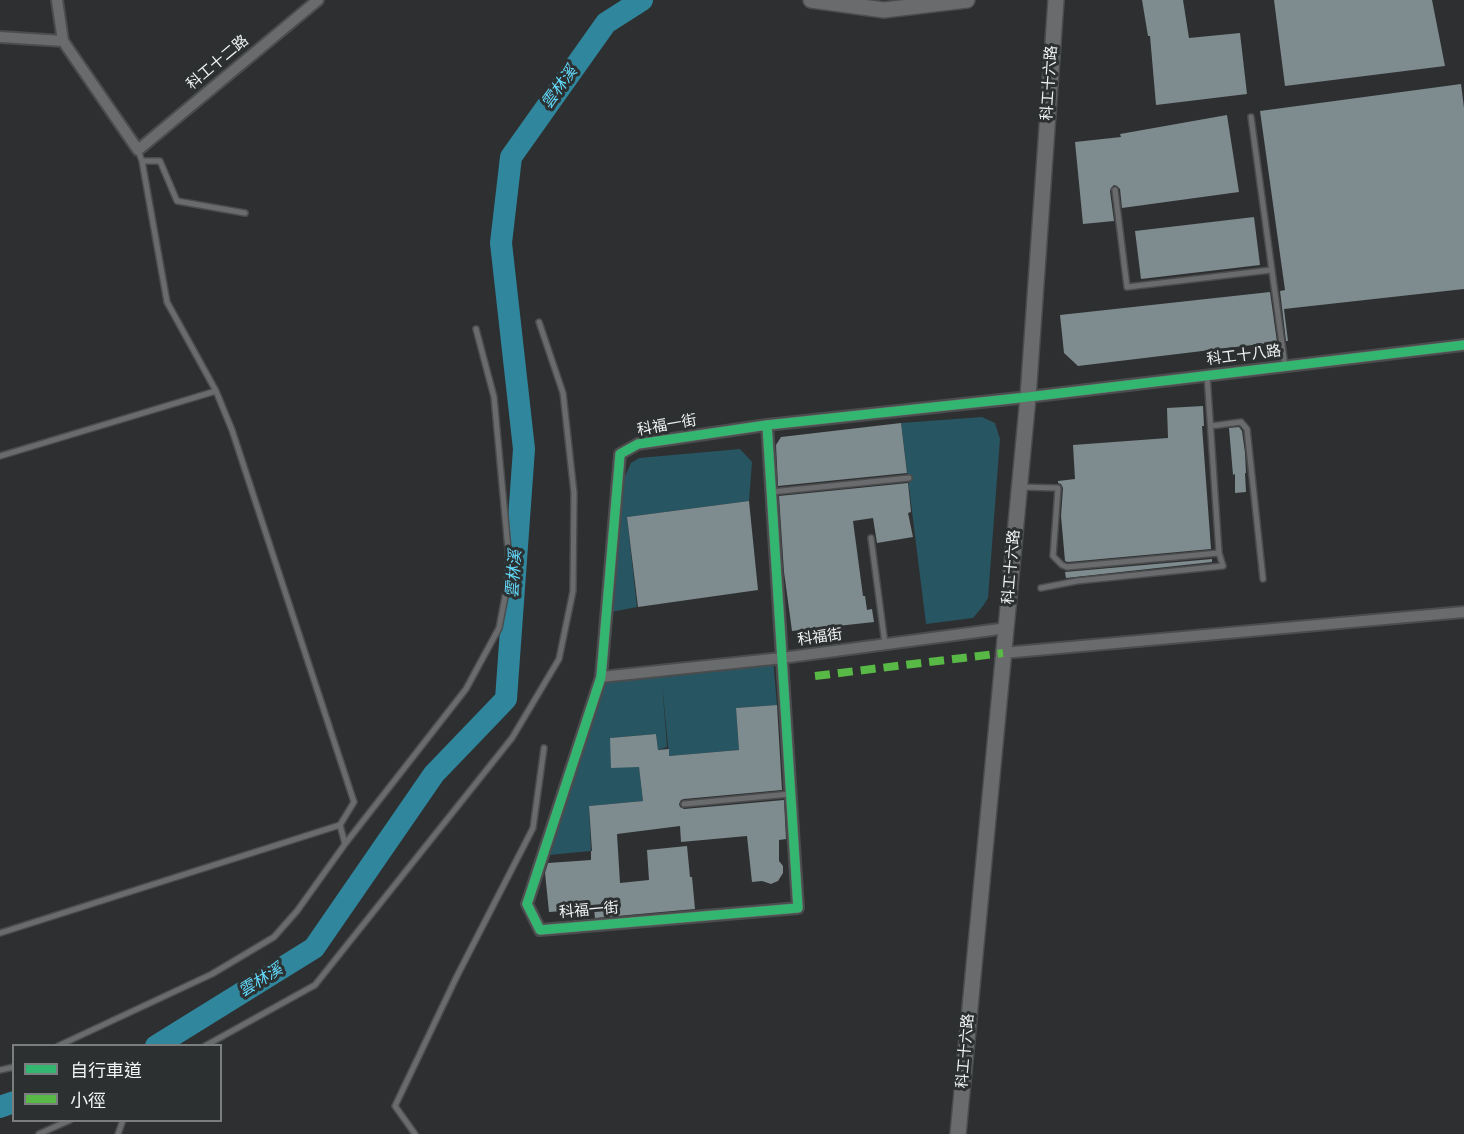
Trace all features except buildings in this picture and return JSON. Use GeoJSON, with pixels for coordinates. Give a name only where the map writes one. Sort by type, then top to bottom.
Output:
{"type":"FeatureCollection","features":[{"type":"Feature","properties":{"kind":"street"},"geometry":{"type":"LineString","coordinates":[[57,0],[63,41],[138,150]]}},
{"type":"Feature","properties":{"kind":"street","name":"科工十二路"},"geometry":{"type":"LineString","coordinates":[[138,150],[318,0]]}},
{"type":"Feature","properties":{"kind":"street"},"geometry":{"type":"LineString","coordinates":[[811,0],[884,10],[967,0]]}},
{"type":"Feature","properties":{"kind":"street","name":"科工十六路"},"geometry":{"type":"LineString","coordinates":[[958,1134],[1028,397],[1056,0]]}},
{"type":"Feature","properties":{"kind":"street"},"geometry":{"type":"LineString","coordinates":[[0,38],[63,41]]}},
{"type":"Feature","properties":{"kind":"street","name":"科工十八路"},"geometry":{"type":"LineString","coordinates":[[1028,397],[1464,345]]}},
{"type":"Feature","properties":{"kind":"street","name":"科福一街"},"geometry":{"type":"LineString","coordinates":[[767,425],[798,908],[540,930],[527,904],[602,677],[620,454],[638,444],[767,425],[1028,397]]}},
{"type":"Feature","properties":{"kind":"street"},"geometry":{"type":"LineString","coordinates":[[1003,653],[1464,612]]}},
{"type":"Feature","properties":{"kind":"street","name":"科福街"},"geometry":{"type":"LineString","coordinates":[[602,677],[782,658],[1006,628]]}},
{"type":"Feature","properties":{"kind":"lane"},"geometry":{"type":"LineString","coordinates":[[1251,117],[1285,366]]}},
{"type":"Feature","properties":{"kind":"lane"},"geometry":{"type":"LineString","coordinates":[[0,933],[340,825],[354,802],[232,430],[216,391],[166,302],[142,161],[138,150]]}},
{"type":"Feature","properties":{"kind":"lane"},"geometry":{"type":"LineString","coordinates":[[142,161],[160,161],[177,201],[245,213]]}},
{"type":"Feature","properties":{"kind":"lane"},"geometry":{"type":"LineString","coordinates":[[1115,190],[1127,287],[1271,270]]}},
{"type":"Feature","properties":{"kind":"lane"},"geometry":{"type":"LineString","coordinates":[[209,1044],[315,985],[512,738],[559,658],[573,591],[574,493],[564,393],[539,322]]}},
{"type":"Feature","properties":{"kind":"lane"},"geometry":{"type":"LineString","coordinates":[[62,1044],[212,974],[274,937],[297,911],[345,844],[466,689],[499,628],[510,571],[494,397],[476,328]]}},
{"type":"Feature","properties":{"kind":"lane"},"geometry":{"type":"LineString","coordinates":[[1041,588],[1077,581],[1223,566],[1220,554],[1207,375]]}},
{"type":"Feature","properties":{"kind":"lane"},"geometry":{"type":"LineString","coordinates":[[0,456],[216,391]]}},
{"type":"Feature","properties":{"kind":"lane"},"geometry":{"type":"LineString","coordinates":[[1211,426],[1241,422],[1247,429],[1263,579]]}},
{"type":"Feature","properties":{"kind":"lane"},"geometry":{"type":"LineString","coordinates":[[771,492],[909,478]]}},
{"type":"Feature","properties":{"kind":"lane"},"geometry":{"type":"LineString","coordinates":[[1019,487],[1058,488],[1053,556],[1067,567],[1220,554]]}},
{"type":"Feature","properties":{"kind":"lane"},"geometry":{"type":"LineString","coordinates":[[871,538],[885,644]]}},
{"type":"Feature","properties":{"kind":"lane"},"geometry":{"type":"LineString","coordinates":[[415,1134],[395,1106],[457,976],[533,828],[544,748]]}},
{"type":"Feature","properties":{"kind":"lane"},"geometry":{"type":"LineString","coordinates":[[684,804],[790,794]]}},
{"type":"Feature","properties":{"kind":"lane"},"geometry":{"type":"LineString","coordinates":[[340,825],[345,844]]}},
{"type":"Feature","properties":{"kind":"lane"},"geometry":{"type":"LineString","coordinates":[[39,1134],[66,1122]]}},
{"type":"Feature","properties":{"kind":"shaded area"},"geometry":{"type":"Polygon","coordinates":[[[982,417],[995,423],[1000,439],[988,598],[973,618],[926,624],[901,423],[982,417]]]}},
{"type":"Feature","properties":{"kind":"shaded area"},"geometry":{"type":"Polygon","coordinates":[[[740,449],[752,462],[749,501],[627,517],[637,607],[611,612],[621,485],[631,463],[639,458],[740,449]]]}},
{"type":"Feature","properties":{"kind":"shaded area"},"geometry":{"type":"Polygon","coordinates":[[[773,659],[777,705],[736,708],[739,750],[669,756],[662,683],[667,747],[658,750],[656,734],[610,738],[639,767],[643,801],[589,806],[591,851],[549,855],[601,677],[773,659]]]}},
{"type":"Feature","properties":{"kind":"waterway","name":"雲林溪"},"geometry":{"type":"LineString","coordinates":[[159,1044],[314,948],[434,774],[506,699],[524,449],[501,243],[511,157],[606,23],[642,0]]}},
{"type":"Feature","properties":{"kind":"waterway","name":"雲林溪"},"geometry":{"type":"LineString","coordinates":[[0,1107],[12,1103]]}},
{"type":"Feature","properties":{"kind":"marked path"},"geometry":{"type":"LineString","coordinates":[[815,676],[1003,653]]}},
{"type":"Feature","properties":{"kind":"cycle path"},"geometry":{"type":"LineString","coordinates":[[767,425],[798,908],[540,930],[527,904],[601,677],[620,454],[638,444],[767,425],[1028,397],[1464,345]]}}]}
